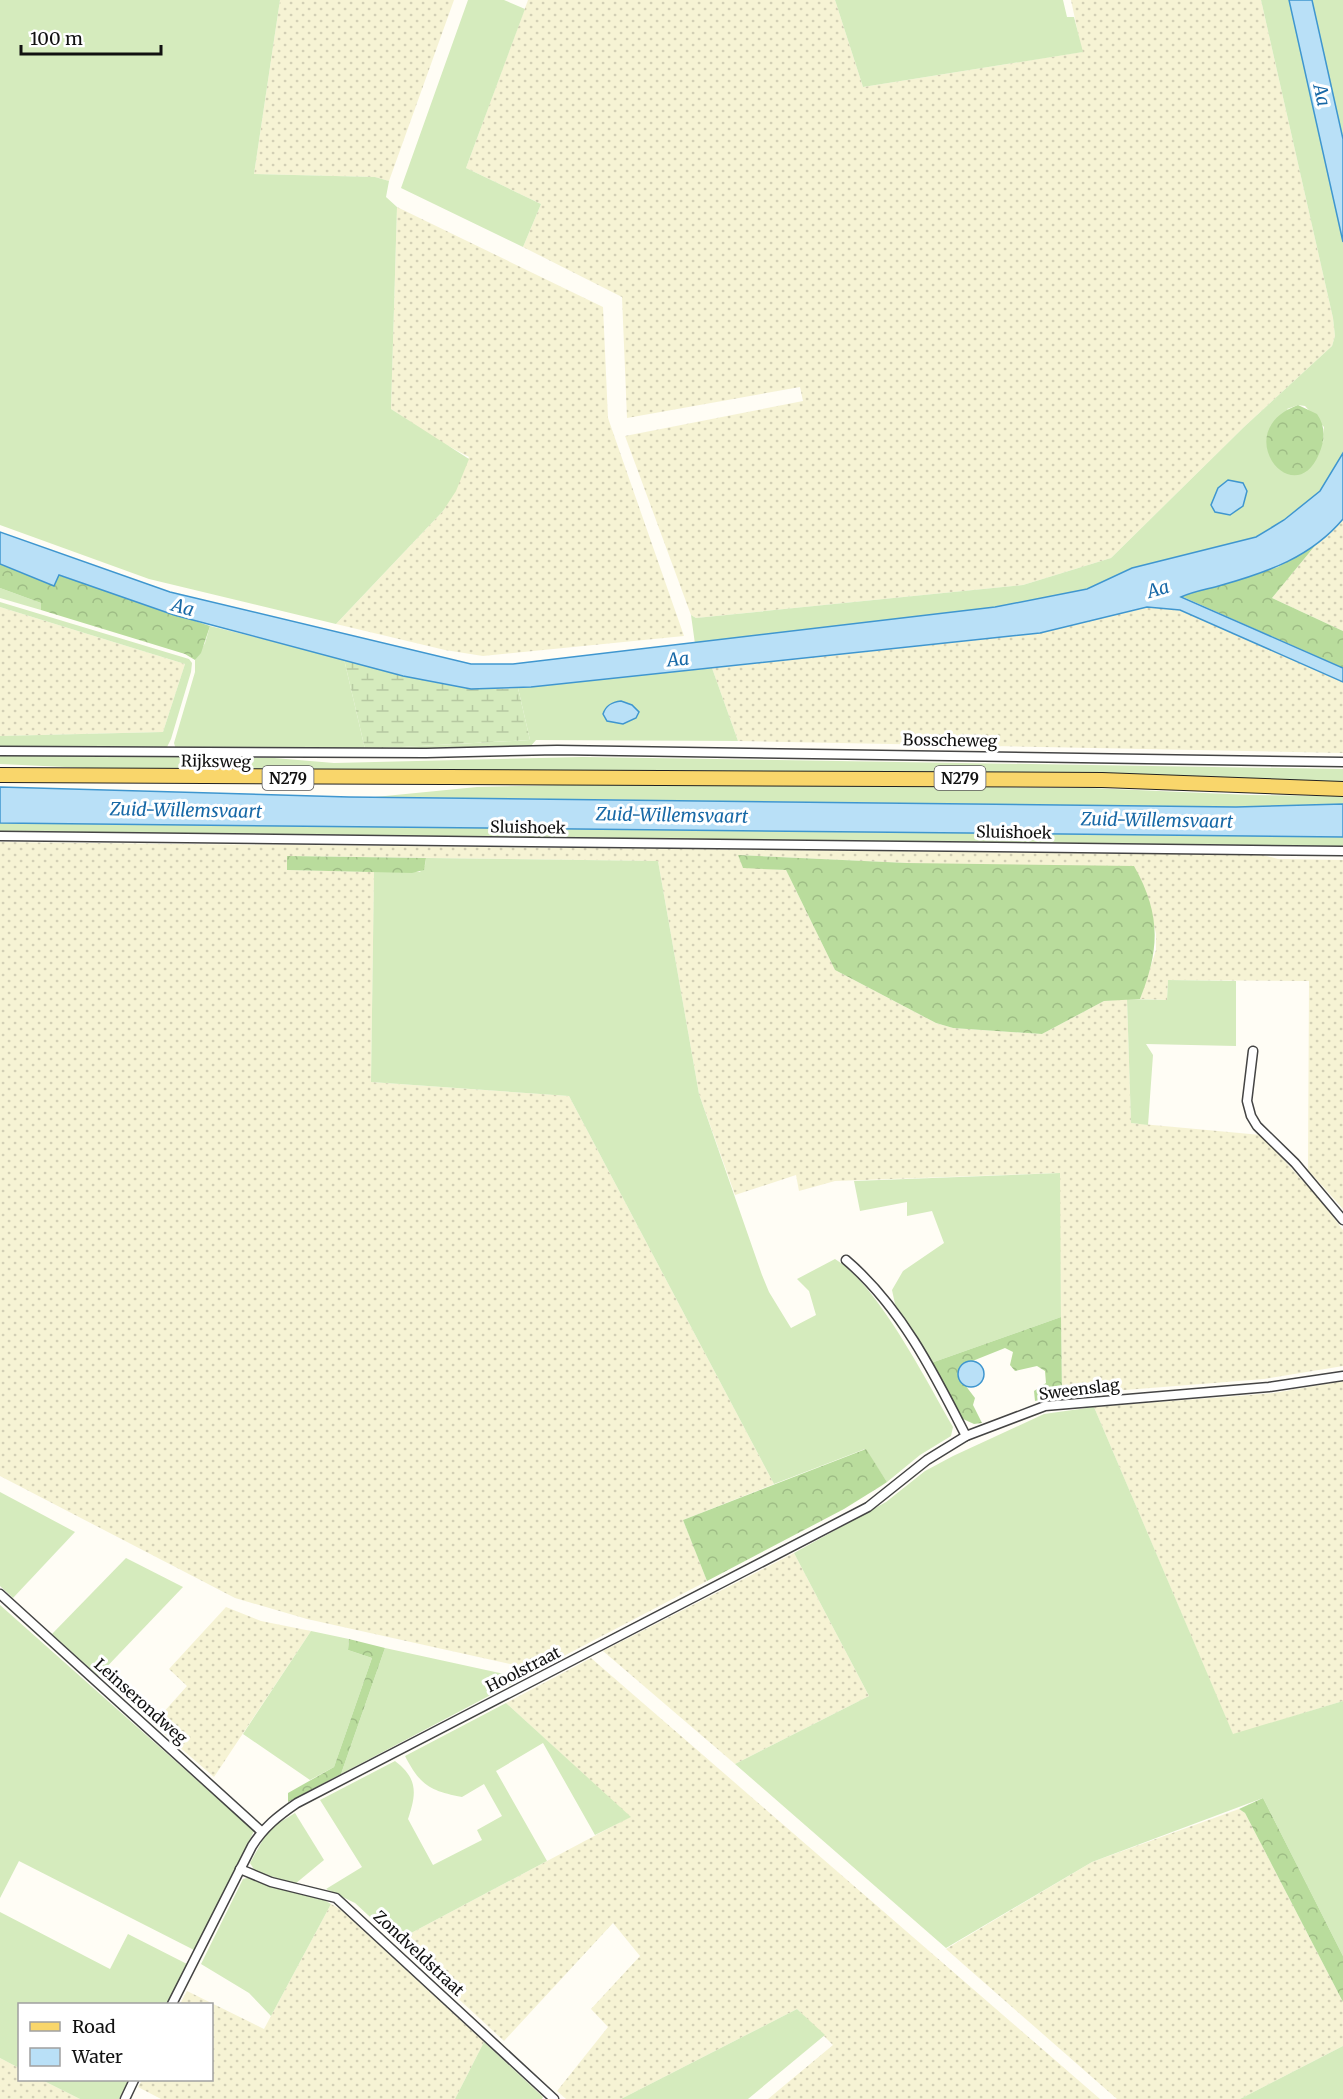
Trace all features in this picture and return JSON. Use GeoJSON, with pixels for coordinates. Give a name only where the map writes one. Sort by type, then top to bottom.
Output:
{"type":"FeatureCollection","features":[{"type":"Feature","properties":{"kind":"main road","name":"Rijksweg"},"geometry":{"type":"LineString","coordinates":[[0,775],[1102,780],[1343,789]]}},
{"type":"Feature","properties":{"kind":"street","name":"Rijksweg"},"geometry":{"type":"LineString","coordinates":[[0,751],[426,753],[557,750]]}},
{"type":"Feature","properties":{"kind":"street","name":"Bosscheweg"},"geometry":{"type":"LineString","coordinates":[[557,750],[1343,762]]}},
{"type":"Feature","properties":{"kind":"street","name":"Sluishoek"},"geometry":{"type":"LineString","coordinates":[[0,836],[1343,850]]}},
{"type":"Feature","properties":{"kind":"street"},"geometry":{"type":"LineString","coordinates":[[1253,1052],[1247,1101],[1251,1116],[1257,1126],[1295,1163],[1343,1220]]}},
{"type":"Feature","properties":{"kind":"street"},"geometry":{"type":"LineString","coordinates":[[846,1260],[880,1293],[923,1355],[966,1436]]}},
{"type":"Feature","properties":{"kind":"street","name":"Sweenslag"},"geometry":{"type":"LineString","coordinates":[[966,1436],[1045,1406],[1269,1387],[1343,1376]]}},
{"type":"Feature","properties":{"kind":"street","name":"Hoolstraat"},"geometry":{"type":"LineString","coordinates":[[173,2003],[261,1831],[297,1803],[868,1508],[927,1460],[966,1436]]}},
{"type":"Feature","properties":{"kind":"street","name":"Leinserondweg"},"geometry":{"type":"LineString","coordinates":[[0,1594],[261,1831]]}},
{"type":"Feature","properties":{"kind":"street","name":"Zondveldstraat"},"geometry":{"type":"LineString","coordinates":[[240,1869],[271,1882],[336,1898],[554,2099]]}},
{"type":"Feature","properties":{"kind":"street"},"geometry":{"type":"LineString","coordinates":[[125,2099],[133,2081]]}},
{"type":"Feature","properties":{"kind":"shaded area"},"geometry":{"type":"Polygon","coordinates":[[[280,0],[454,0],[389,181],[375,177],[254,174],[280,0]]]}},
{"type":"Feature","properties":{"kind":"shaded area"},"geometry":{"type":"Polygon","coordinates":[[[528,0],[835,0],[863,87],[1082,52],[1071,0],[1261,0],[1333,318],[1335,336],[1332,346],[1244,427],[1111,558],[1023,585],[696,618],[691,615],[625,436],[803,401],[800,387],[627,418],[622,297],[523,247],[541,204],[466,168],[528,0]]]}},
{"type":"Feature","properties":{"kind":"shaded area"},"geometry":{"type":"Polygon","coordinates":[[[397,207],[603,307],[608,418],[684,636],[483,656],[445,650],[336,624],[443,511],[469,457],[439,441],[391,409],[397,207]]]}},
{"type":"Feature","properties":{"kind":"shaded area"},"geometry":{"type":"Polygon","coordinates":[[[1343,519],[1343,631],[1272,598],[1318,542],[1343,519]]]}},
{"type":"Feature","properties":{"kind":"shaded area"},"geometry":{"type":"Polygon","coordinates":[[[1159,606],[1180,610],[1343,682],[1343,753],[738,741],[712,668],[1040,633],[1138,608],[1159,606]]]}},
{"type":"Feature","properties":{"kind":"shaded area"},"geometry":{"type":"Polygon","coordinates":[[[0,607],[185,664],[163,732],[0,736],[0,607]]]}},
{"type":"Feature","properties":{"kind":"shaded area"},"geometry":{"type":"Polygon","coordinates":[[[0,842],[1263,855],[1278,859],[1343,860],[1343,1209],[1308,1170],[1309,981],[1168,980],[1167,1000],[1140,999],[1156,950],[1156,934],[1148,898],[1138,874],[738,855],[743,867],[786,870],[835,970],[936,1023],[953,1028],[1042,1034],[1104,1001],[1127,999],[1131,1123],[1261,1135],[1322,1202],[1343,1230],[1343,1366],[1264,1379],[1062,1395],[1059,1173],[835,1181],[799,1191],[796,1175],[735,1195],[699,1094],[658,861],[287,856],[287,870],[374,872],[371,1082],[569,1096],[774,1484],[683,1520],[707,1581],[537,1670],[307,1619],[235,1598],[0,1476],[0,842]]]}},
{"type":"Feature","properties":{"kind":"shaded area"},"geometry":{"type":"Polygon","coordinates":[[[1343,1381],[1343,1701],[1233,1735],[1094,1407],[1274,1393],[1343,1381]]]}},
{"type":"Feature","properties":{"kind":"shaded area"},"geometry":{"type":"Polygon","coordinates":[[[794,1553],[869,1696],[735,1764],[603,1651],[794,1553]]]}},
{"type":"Feature","properties":{"kind":"shaded area"},"geometry":{"type":"Polygon","coordinates":[[[226,1607],[261,1621],[311,1631],[214,1777],[153,1724],[187,1686],[169,1669],[226,1607]]]}},
{"type":"Feature","properties":{"kind":"shaded area"},"geometry":{"type":"Polygon","coordinates":[[[591,1658],[1100,2099],[768,2099],[833,2045],[797,2009],[621,2099],[566,2099],[557,2091],[608,2027],[591,2009],[640,1956],[613,1923],[504,2041],[396,1941],[630,1817],[506,1703],[591,1658]]]}},
{"type":"Feature","properties":{"kind":"shaded area"},"geometry":{"type":"Polygon","coordinates":[[[1239,1809],[1245,1813],[1343,2002],[1343,2046],[1240,2099],[1117,2099],[946,1949],[1092,1862],[1239,1809]]]}},
{"type":"Feature","properties":{"kind":"shaded area"},"geometry":{"type":"Polygon","coordinates":[[[331,1904],[340,1909],[484,2042],[455,2099],[161,2099],[138,2087],[141,2081],[213,2081],[213,2004],[264,2029],[331,1904]]]}},
{"type":"Feature","properties":{"kind":"shaded area"},"geometry":{"type":"Polygon","coordinates":[[[187,1991],[211,2003],[181,2003],[187,1991]]]}},
{"type":"Feature","properties":{"kind":"shaded area"},"geometry":{"type":"Polygon","coordinates":[[[0,2058],[18,2067],[18,2081],[44,2081],[80,2099],[0,2099],[0,2058]]]}},
{"type":"Feature","properties":{"kind":"green space"},"geometry":{"type":"Polygon","coordinates":[[[0,0],[280,0],[254,174],[375,177],[389,181],[386,197],[397,207],[391,409],[469,459],[456,491],[443,511],[336,624],[149,579],[0,525],[0,0]]]}},
{"type":"Feature","properties":{"kind":"green space"},"geometry":{"type":"Polygon","coordinates":[[[468,0],[504,0],[525,9],[466,168],[541,204],[523,247],[401,188],[468,0]]]}},
{"type":"Feature","properties":{"kind":"green space"},"geometry":{"type":"Polygon","coordinates":[[[835,0],[1063,0],[1067,17],[1074,17],[1083,52],[863,87],[835,0]]]}},
{"type":"Feature","properties":{"kind":"green space"},"geometry":{"type":"Polygon","coordinates":[[[1261,0],[1289,0],[1343,242],[1343,453],[1320,491],[1284,520],[1256,537],[1132,568],[1087,589],[995,607],[695,644],[691,615],[696,618],[1023,585],[1111,558],[1244,427],[1332,346],[1335,336],[1333,318],[1261,0]],[[1298,405],[1287,409],[1323,443],[1324,427],[1305,406],[1298,405]]]}},
{"type":"Feature","properties":{"kind":"green space"},"geometry":{"type":"Polygon","coordinates":[[[1312,0],[1343,0],[1343,139],[1312,0]]]}},
{"type":"Feature","properties":{"kind":"green space"},"geometry":{"type":"Polygon","coordinates":[[[1298,405],[1317,414],[1324,434],[1319,454],[1308,470],[1295,475],[1283,472],[1272,462],[1267,448],[1268,432],[1277,417],[1298,405]]]}},
{"type":"Feature","properties":{"kind":"green space"},"geometry":{"type":"Polygon","coordinates":[[[1318,542],[1272,598],[1343,631],[1343,668],[1181,596],[1278,567],[1318,542]]]}},
{"type":"Feature","properties":{"kind":"green space"},"geometry":{"type":"Polygon","coordinates":[[[0,564],[53,585],[58,575],[210,626],[201,653],[195,660],[185,654],[41,610],[41,603],[0,588],[0,564]]]}},
{"type":"Feature","properties":{"kind":"green space"},"geometry":{"type":"Polygon","coordinates":[[[0,588],[41,603],[41,610],[0,598],[0,588]]]}},
{"type":"Feature","properties":{"kind":"green space"},"geometry":{"type":"Polygon","coordinates":[[[0,602],[189,659],[192,663],[191,672],[171,739],[165,751],[0,749],[0,736],[163,732],[185,664],[0,607],[0,602]]]}},
{"type":"Feature","properties":{"kind":"green space"},"geometry":{"type":"Polygon","coordinates":[[[210,626],[344,659],[365,749],[530,740],[518,688],[712,668],[738,741],[536,740],[530,747],[495,749],[176,750],[174,743],[195,672],[195,660],[205,643],[210,626]]]}},
{"type":"Feature","properties":{"kind":"green space"},"geometry":{"type":"Polygon","coordinates":[[[344,659],[408,677],[451,685],[495,689],[518,688],[530,740],[365,749],[344,659]]]}},
{"type":"Feature","properties":{"kind":"green space"},"geometry":{"type":"Polygon","coordinates":[[[0,754],[274,758],[334,763],[582,757],[1343,769],[1343,783],[152,771],[0,764],[0,754]]]}},
{"type":"Feature","properties":{"kind":"green space"},"geometry":{"type":"Polygon","coordinates":[[[608,784],[1091,788],[1250,795],[1343,796],[1343,804],[1236,807],[375,797],[477,787],[608,784]]]}},
{"type":"Feature","properties":{"kind":"green space"},"geometry":{"type":"Polygon","coordinates":[[[0,823],[1343,837],[1343,847],[0,833],[0,823]]]}},
{"type":"Feature","properties":{"kind":"green space"},"geometry":{"type":"Polygon","coordinates":[[[738,855],[907,863],[1134,866],[1149,900],[1155,932],[1147,981],[1140,999],[1104,1001],[1042,1034],[953,1028],[936,1023],[835,970],[786,870],[743,868],[738,855]]]}},
{"type":"Feature","properties":{"kind":"green space"},"geometry":{"type":"Polygon","coordinates":[[[287,856],[426,858],[424,870],[412,873],[287,870],[287,856]]]}},
{"type":"Feature","properties":{"kind":"green space"},"geometry":{"type":"Polygon","coordinates":[[[426,858],[658,861],[699,1094],[769,1292],[791,1328],[816,1315],[809,1291],[797,1279],[835,1259],[868,1290],[900,1336],[953,1427],[951,1436],[920,1455],[887,1482],[865,1449],[774,1484],[569,1096],[371,1082],[374,872],[420,872],[425,865],[426,858]]]}},
{"type":"Feature","properties":{"kind":"green space"},"geometry":{"type":"Polygon","coordinates":[[[1168,980],[1236,981],[1236,1046],[1146,1044],[1153,1055],[1148,1125],[1131,1123],[1127,999],[1167,1000],[1168,980]]]}},
{"type":"Feature","properties":{"kind":"green space"},"geometry":{"type":"Polygon","coordinates":[[[1060,1173],[1061,1317],[931,1363],[895,1304],[892,1290],[903,1271],[944,1243],[932,1211],[907,1216],[907,1202],[860,1211],[854,1181],[1060,1173]]]}},
{"type":"Feature","properties":{"kind":"green space"},"geometry":{"type":"Polygon","coordinates":[[[1061,1317],[1062,1395],[1035,1401],[1034,1391],[1046,1383],[1045,1371],[1037,1366],[1015,1371],[1010,1365],[1013,1352],[1005,1348],[960,1366],[959,1377],[975,1398],[973,1405],[982,1423],[974,1424],[963,1419],[931,1363],[1061,1317]]]}},
{"type":"Feature","properties":{"kind":"green space"},"geometry":{"type":"Polygon","coordinates":[[[1094,1407],[1233,1734],[1343,1701],[1343,1956],[1263,1798],[1092,1862],[946,1948],[735,1764],[869,1696],[794,1553],[886,1502],[925,1471],[953,1456],[1044,1414],[1094,1407]]]}},
{"type":"Feature","properties":{"kind":"green space"},"geometry":{"type":"Polygon","coordinates":[[[866,1449],[887,1482],[844,1509],[707,1581],[683,1520],[866,1449]]]}},
{"type":"Feature","properties":{"kind":"green space"},"geometry":{"type":"Polygon","coordinates":[[[0,1492],[75,1532],[13,1598],[0,1586],[0,1492]]]}},
{"type":"Feature","properties":{"kind":"green space"},"geometry":{"type":"Polygon","coordinates":[[[126,1558],[183,1587],[98,1676],[52,1634],[126,1558]]]}},
{"type":"Feature","properties":{"kind":"green space"},"geometry":{"type":"Polygon","coordinates":[[[0,1605],[254,1831],[194,1950],[19,1861],[0,1898],[0,1605]]]}},
{"type":"Feature","properties":{"kind":"green space"},"geometry":{"type":"Polygon","coordinates":[[[311,1631],[349,1639],[348,1650],[372,1658],[334,1767],[310,1780],[243,1734],[311,1631]]]}},
{"type":"Feature","properties":{"kind":"green space"},"geometry":{"type":"Polygon","coordinates":[[[349,1639],[385,1648],[341,1774],[288,1802],[288,1793],[334,1767],[372,1658],[348,1650],[349,1639]]]}},
{"type":"Feature","properties":{"kind":"green space"},"geometry":{"type":"Polygon","coordinates":[[[385,1648],[523,1678],[341,1774],[385,1648]]]}},
{"type":"Feature","properties":{"kind":"green space"},"geometry":{"type":"Polygon","coordinates":[[[506,1703],[631,1817],[595,1835],[543,1743],[496,1771],[547,1861],[396,1941],[355,1903],[326,1889],[362,1867],[320,1800],[395,1761],[412,1781],[414,1795],[408,1819],[433,1865],[482,1840],[477,1830],[502,1816],[484,1784],[462,1797],[442,1792],[421,1780],[405,1756],[506,1703]]]}},
{"type":"Feature","properties":{"kind":"green space"},"geometry":{"type":"Polygon","coordinates":[[[1263,1798],[1343,1956],[1343,2002],[1245,1813],[1239,1809],[1263,1798]]]}},
{"type":"Feature","properties":{"kind":"green space"},"geometry":{"type":"Polygon","coordinates":[[[295,1813],[324,1860],[295,1884],[255,1871],[250,1863],[269,1829],[295,1813]]]}},
{"type":"Feature","properties":{"kind":"green space"},"geometry":{"type":"Polygon","coordinates":[[[251,1877],[319,1897],[331,1904],[271,2016],[249,1993],[201,1964],[243,1879],[251,1877]]]}},
{"type":"Feature","properties":{"kind":"green space"},"geometry":{"type":"Polygon","coordinates":[[[0,1912],[110,1969],[128,1934],[187,1964],[168,2003],[18,2003],[18,2067],[0,2058],[0,1912]]]}},
{"type":"Feature","properties":{"kind":"green space"},"geometry":{"type":"Polygon","coordinates":[[[797,2009],[825,2035],[748,2099],[621,2099],[797,2009]]]}},
{"type":"Feature","properties":{"kind":"green space"},"geometry":{"type":"Polygon","coordinates":[[[484,2042],[543,2097],[542,2099],[455,2099],[484,2042]]]}},
{"type":"Feature","properties":{"kind":"green space"},"geometry":{"type":"Polygon","coordinates":[[[1343,2046],[1343,2099],[1240,2099],[1343,2046]]]}},
{"type":"Feature","properties":{"kind":"green space"},"geometry":{"type":"Polygon","coordinates":[[[44,2081],[128,2081],[119,2099],[80,2099],[44,2081]]]}},
{"type":"Feature","properties":{"kind":"water","name":"Aa"},"geometry":{"type":"Polygon","coordinates":[[[1289,0],[1312,0],[1343,139],[1343,242],[1289,0]]]}},
{"type":"Feature","properties":{"kind":"water","name":"Aa"},"geometry":{"type":"Polygon","coordinates":[[[1343,453],[1343,519],[1331,532],[1303,553],[1272,568],[1181,597],[1343,668],[1343,682],[1180,610],[1147,607],[1040,633],[531,687],[471,689],[403,676],[174,615],[59,575],[54,586],[0,564],[0,532],[170,592],[471,664],[513,664],[995,607],[1087,589],[1132,568],[1256,537],[1284,520],[1320,491],[1343,453]]]}},
{"type":"Feature","properties":{"kind":"water"},"geometry":{"type":"Polygon","coordinates":[[[1228,480],[1243,483],[1247,491],[1243,506],[1230,515],[1215,512],[1211,505],[1218,488],[1228,480]]]}},
{"type":"Feature","properties":{"kind":"water"},"geometry":{"type":"Polygon","coordinates":[[[621,701],[632,705],[639,712],[636,718],[623,724],[607,721],[603,714],[606,708],[612,703],[621,701]]]}},
{"type":"Feature","properties":{"kind":"water","name":"Zuid-Willemsvaart"},"geometry":{"type":"Polygon","coordinates":[[[0,787],[349,797],[1236,807],[1343,804],[1343,837],[0,823],[0,787]]]}},
{"type":"Feature","properties":{"kind":"water"},"geometry":{"type":"Polygon","coordinates":[[[971,1361],[980,1365],[984,1374],[980,1383],[971,1387],[962,1383],[958,1374],[962,1365],[971,1361]]]}}]}
